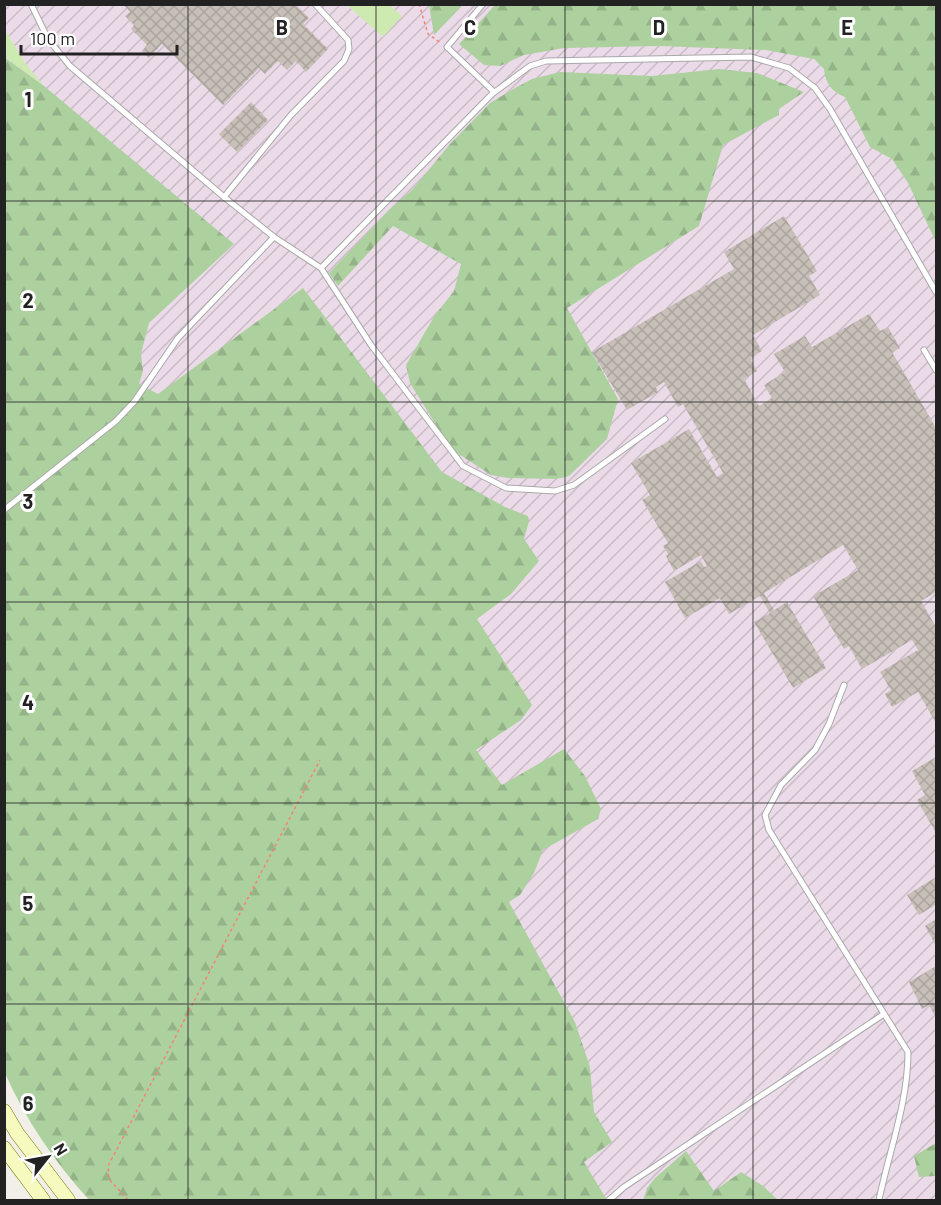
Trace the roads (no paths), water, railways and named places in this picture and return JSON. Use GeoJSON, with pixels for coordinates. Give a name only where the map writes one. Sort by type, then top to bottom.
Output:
{"type":"FeatureCollection","features":[{"type":"Feature","properties":{"kind":"main road"},"geometry":{"type":"LineString","coordinates":[[4,1111],[17,1133],[68,1200]]}},
{"type":"Feature","properties":{"kind":"main road"},"geometry":{"type":"LineString","coordinates":[[5,1151],[43,1200]]}},
{"type":"Feature","properties":{"kind":"lane"},"geometry":{"type":"LineString","coordinates":[[31,4],[48,39],[70,66],[273,237],[321,268],[370,345],[445,446],[463,466],[486,480],[506,488],[555,491],[574,485],[665,419]]}},
{"type":"Feature","properties":{"kind":"lane"},"geometry":{"type":"LineString","coordinates":[[224,197],[291,115],[344,61],[350,50],[348,39],[315,4]]}},
{"type":"Feature","properties":{"kind":"lane"},"geometry":{"type":"LineString","coordinates":[[483,4],[447,47],[494,92]]}},
{"type":"Feature","properties":{"kind":"lane"},"geometry":{"type":"LineString","coordinates":[[321,268],[494,92],[530,66],[546,61],[751,57],[789,68],[815,88],[830,109],[936,292]]}},
{"type":"Feature","properties":{"kind":"lane"},"geometry":{"type":"LineString","coordinates":[[4,510],[116,421],[134,402],[178,338],[273,237]]}},
{"type":"Feature","properties":{"kind":"lane"},"geometry":{"type":"LineString","coordinates":[[924,350],[936,370]]}},
{"type":"Feature","properties":{"kind":"lane"},"geometry":{"type":"LineString","coordinates":[[844,685],[830,724],[815,750],[781,785],[765,815],[769,830],[908,1052],[908,1074],[894,1146],[879,1200]]}},
{"type":"Feature","properties":{"kind":"lane"},"geometry":{"type":"LineString","coordinates":[[609,1200],[624,1187],[884,1014]]}}]}
